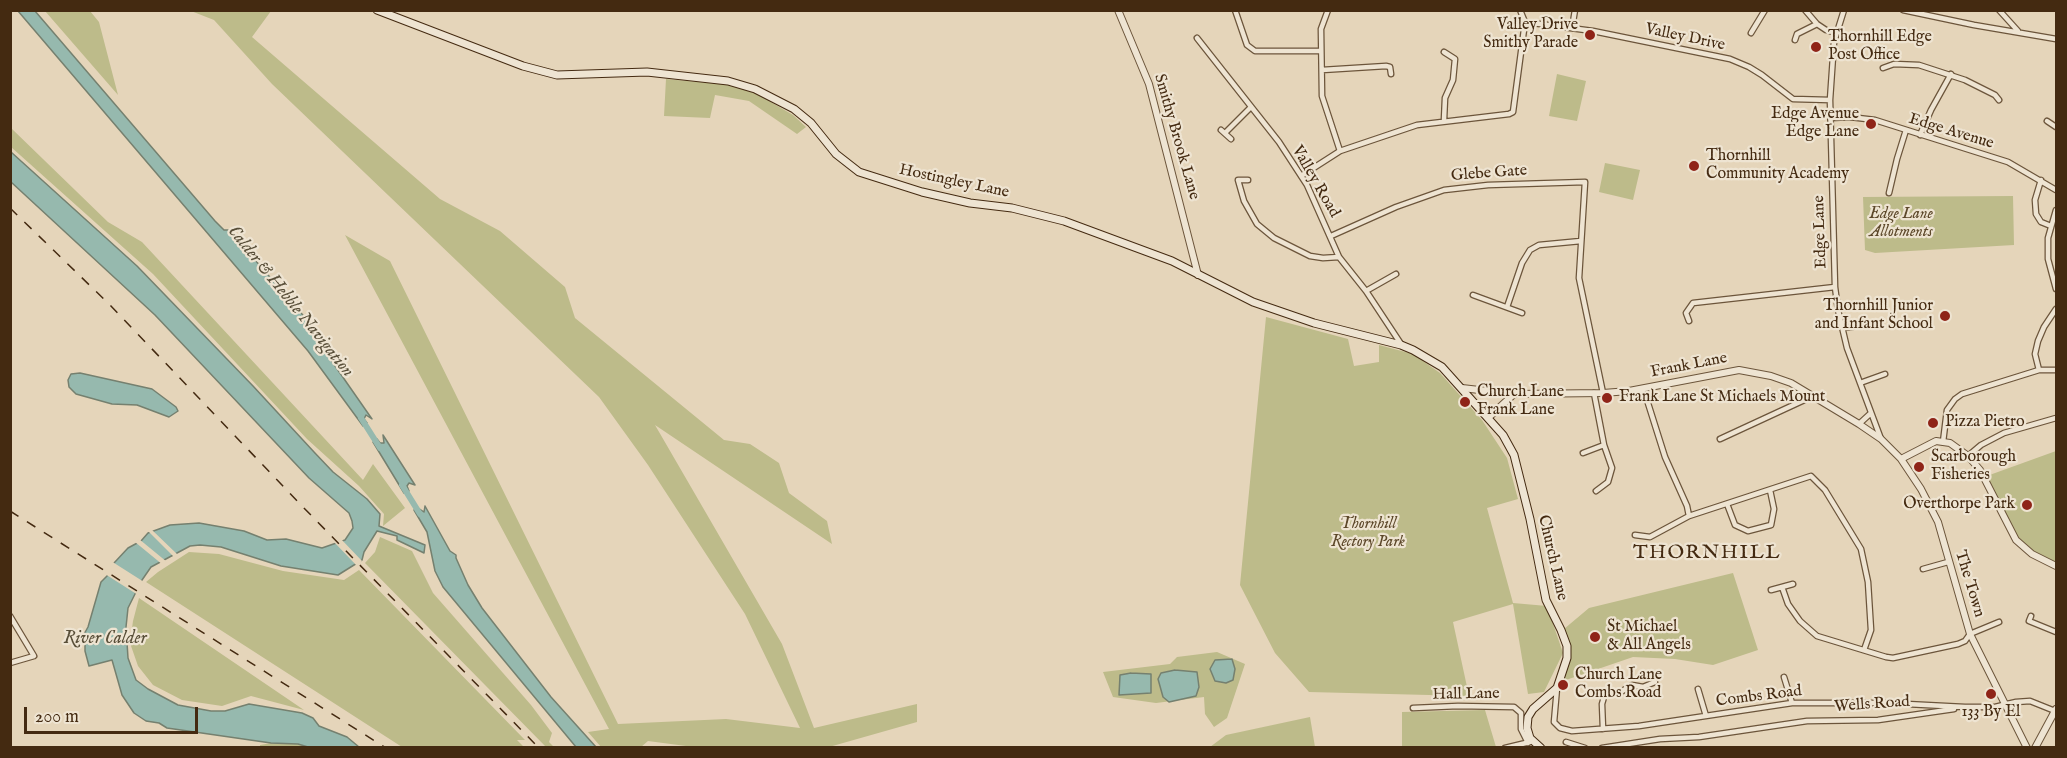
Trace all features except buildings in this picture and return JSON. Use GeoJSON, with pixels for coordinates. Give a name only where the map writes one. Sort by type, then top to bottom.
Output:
{"type":"FeatureCollection","features":[{"type":"Feature","properties":{"kind":"main road","name":"Hostingley Lane"},"geometry":{"type":"LineString","coordinates":[[377,10],[523,66],[557,75],[648,72],[728,81],[755,89],[794,109],[811,123],[836,154],[859,172],[922,192],[970,203],[1012,208],[1064,222],[1143,249],[1253,303],[1314,323],[1413,350],[1442,367],[1460,385]]}},
{"type":"Feature","properties":{"kind":"main road","name":"Church Lane"},"geometry":{"type":"LineString","coordinates":[[1460,385],[1503,435],[1514,455],[1530,519],[1546,600],[1566,646],[1567,658],[1557,688],[1529,714],[1527,728],[1530,742]]}},
{"type":"Feature","properties":{"kind":"main road"},"geometry":{"type":"LineString","coordinates":[[1530,742],[1542,747]]}},
{"type":"Feature","properties":{"kind":"street","name":"Smithy Brook Lane"},"geometry":{"type":"LineString","coordinates":[[1118,10],[1149,84],[1198,275]]}},
{"type":"Feature","properties":{"kind":"street"},"geometry":{"type":"LineString","coordinates":[[1235,10],[1247,45],[1255,51],[1321,51]]}},
{"type":"Feature","properties":{"kind":"street"},"geometry":{"type":"LineString","coordinates":[[1328,10],[1321,29],[1322,96],[1340,151]]}},
{"type":"Feature","properties":{"kind":"street"},"geometry":{"type":"LineString","coordinates":[[1300,176],[1340,151],[1417,125],[1513,112],[1525,22],[1520,10]]}},
{"type":"Feature","properties":{"kind":"street"},"geometry":{"type":"LineString","coordinates":[[1572,28],[1575,10]]}},
{"type":"Feature","properties":{"kind":"street"},"geometry":{"type":"LineString","coordinates":[[1751,33],[1766,10]]}},
{"type":"Feature","properties":{"kind":"street"},"geometry":{"type":"LineString","coordinates":[[1805,10],[1817,24],[1836,33]]}},
{"type":"Feature","properties":{"kind":"street","name":"Edge Lane"},"geometry":{"type":"LineString","coordinates":[[1844,10],[1836,33],[1833,52],[1830,100],[1835,287],[1842,328],[1881,439]]}},
{"type":"Feature","properties":{"kind":"street"},"geometry":{"type":"LineString","coordinates":[[1904,10],[2056,39]]}},
{"type":"Feature","properties":{"kind":"street"},"geometry":{"type":"LineString","coordinates":[[2000,10],[2018,31]]}},
{"type":"Feature","properties":{"kind":"street","name":"Valley Drive"},"geometry":{"type":"LineString","coordinates":[[1525,22],[1572,28],[1730,59],[1762,75],[1793,99],[1830,100]]}},
{"type":"Feature","properties":{"kind":"street"},"geometry":{"type":"LineString","coordinates":[[1795,40],[1797,34],[1817,24]]}},
{"type":"Feature","properties":{"kind":"street","name":"Valley Road"},"geometry":{"type":"LineString","coordinates":[[1197,38],[1279,142],[1307,185],[1339,257],[1366,291],[1401,345]]}},
{"type":"Feature","properties":{"kind":"street"},"geometry":{"type":"LineString","coordinates":[[1444,52],[1455,59],[1453,80],[1445,98],[1444,120]]}},
{"type":"Feature","properties":{"kind":"street"},"geometry":{"type":"LineString","coordinates":[[1882,68],[1894,64],[1919,64],[1950,74],[1995,95],[1999,100]]}},
{"type":"Feature","properties":{"kind":"street"},"geometry":{"type":"LineString","coordinates":[[1322,70],[1383,66],[1390,67],[1392,74]]}},
{"type":"Feature","properties":{"kind":"street"},"geometry":{"type":"LineString","coordinates":[[1920,135],[1950,74]]}},
{"type":"Feature","properties":{"kind":"street"},"geometry":{"type":"LineString","coordinates":[[1231,139],[1223,132],[1251,107]]}},
{"type":"Feature","properties":{"kind":"street","name":"Edge Avenue"},"geometry":{"type":"LineString","coordinates":[[1831,118],[1850,117],[1875,120],[2008,162],[2056,190]]}},
{"type":"Feature","properties":{"kind":"street"},"geometry":{"type":"LineString","coordinates":[[2046,121],[2056,128]]}},
{"type":"Feature","properties":{"kind":"street"},"geometry":{"type":"LineString","coordinates":[[1888,193],[1906,130]]}},
{"type":"Feature","properties":{"kind":"street"},"geometry":{"type":"LineString","coordinates":[[1248,180],[1238,180],[1244,201],[1257,224],[1265,231],[1310,256],[1339,257]]}},
{"type":"Feature","properties":{"kind":"street"},"geometry":{"type":"LineString","coordinates":[[2041,180],[2035,200],[2036,214],[2041,222],[2051,226]]}},
{"type":"Feature","properties":{"kind":"street","name":"Glebe Gate"},"geometry":{"type":"LineString","coordinates":[[1331,236],[1396,207],[1444,190],[1488,185],[1585,182],[1581,241]]}},
{"type":"Feature","properties":{"kind":"street"},"geometry":{"type":"LineString","coordinates":[[2056,210],[2048,238],[2048,259],[2056,289]]}},
{"type":"Feature","properties":{"kind":"street"},"geometry":{"type":"LineString","coordinates":[[1507,307],[1522,263],[1530,250],[1539,245],[1581,241],[1579,278],[1603,393]]}},
{"type":"Feature","properties":{"kind":"street"},"geometry":{"type":"LineString","coordinates":[[1366,291],[1396,274]]}},
{"type":"Feature","properties":{"kind":"street"},"geometry":{"type":"LineString","coordinates":[[1689,321],[1686,313],[1693,303],[1835,287]]}},
{"type":"Feature","properties":{"kind":"street"},"geometry":{"type":"LineString","coordinates":[[1473,295],[1522,314]]}},
{"type":"Feature","properties":{"kind":"street"},"geometry":{"type":"LineString","coordinates":[[2039,370],[2035,354],[2038,341],[2056,309]]}},
{"type":"Feature","properties":{"kind":"street"},"geometry":{"type":"LineString","coordinates":[[1842,328],[1875,324]]}},
{"type":"Feature","properties":{"kind":"street","name":"Frank Lane"},"geometry":{"type":"LineString","coordinates":[[1460,385],[1514,394],[1603,393],[1640,389],[1739,370],[1771,376],[1791,383],[1859,424],[1881,439],[1910,470]]}},
{"type":"Feature","properties":{"kind":"street"},"geometry":{"type":"LineString","coordinates":[[1943,442],[1947,410],[1954,399],[1962,394],[2039,370],[2056,370]]}},
{"type":"Feature","properties":{"kind":"street"},"geometry":{"type":"LineString","coordinates":[[1860,383],[1885,374]]}},
{"type":"Feature","properties":{"kind":"street"},"geometry":{"type":"LineString","coordinates":[[1640,389],[1647,400],[1665,457],[1687,506],[1689,516]]}},
{"type":"Feature","properties":{"kind":"street"},"geometry":{"type":"LineString","coordinates":[[1594,393],[1604,445],[1612,468],[1608,482],[1596,491]]}},
{"type":"Feature","properties":{"kind":"street"},"geometry":{"type":"LineString","coordinates":[[1488,418],[1514,394]]}},
{"type":"Feature","properties":{"kind":"street"},"geometry":{"type":"LineString","coordinates":[[1720,439],[1813,396]]}},
{"type":"Feature","properties":{"kind":"street"},"geometry":{"type":"LineString","coordinates":[[1859,424],[1871,413]]}},
{"type":"Feature","properties":{"kind":"street"},"geometry":{"type":"LineString","coordinates":[[1968,456],[1981,445],[2004,433],[2056,418]]}},
{"type":"Feature","properties":{"kind":"street"},"geometry":{"type":"LineString","coordinates":[[1901,459],[1930,444],[1950,443],[1968,456],[1984,477],[2016,540],[2032,554],[2056,566]]}},
{"type":"Feature","properties":{"kind":"street"},"geometry":{"type":"LineString","coordinates":[[1583,453],[1604,445]]}},
{"type":"Feature","properties":{"kind":"street","name":"The Town"},"geometry":{"type":"LineString","coordinates":[[1910,470],[1938,522],[1970,634],[2027,747]]}},
{"type":"Feature","properties":{"kind":"street"},"geometry":{"type":"LineString","coordinates":[[1635,536],[1650,537],[1689,516],[1811,476],[1825,490],[1861,549],[1868,582],[1871,630],[1864,650]]}},
{"type":"Feature","properties":{"kind":"street"},"geometry":{"type":"LineString","coordinates":[[1727,504],[1735,525],[1748,531],[1771,525],[1774,509],[1770,490]]}},
{"type":"Feature","properties":{"kind":"street"},"geometry":{"type":"LineString","coordinates":[[1923,569],[1948,561]]}},
{"type":"Feature","properties":{"kind":"street"},"geometry":{"type":"LineString","coordinates":[[1771,590],[1792,584]]}},
{"type":"Feature","properties":{"kind":"street"},"geometry":{"type":"LineString","coordinates":[[1782,587],[1788,604],[1800,621],[1817,636],[1893,658],[1958,644],[1965,641],[1970,634],[1999,622]]}},
{"type":"Feature","properties":{"kind":"street"},"geometry":{"type":"LineString","coordinates":[[10,616],[34,656],[10,663]]}},
{"type":"Feature","properties":{"kind":"street"},"geometry":{"type":"LineString","coordinates":[[2031,616],[2030,621],[2056,632]]}},
{"type":"Feature","properties":{"kind":"street"},"geometry":{"type":"LineString","coordinates":[[1784,677],[1792,703]]}},
{"type":"Feature","properties":{"kind":"street"},"geometry":{"type":"LineString","coordinates":[[1603,729],[1604,697],[1609,693],[1619,693],[1632,686],[1642,687],[1655,682]]}},
{"type":"Feature","properties":{"kind":"street","name":"Combs Road"},"geometry":{"type":"LineString","coordinates":[[1557,688],[1554,708],[1556,726],[1572,731],[1639,726],[1792,703],[1887,703],[1965,707],[2030,701],[2056,710]]}},
{"type":"Feature","properties":{"kind":"street"},"geometry":{"type":"LineString","coordinates":[[1698,689],[1706,716]]}},
{"type":"Feature","properties":{"kind":"street","name":"Hall Lane"},"geometry":{"type":"LineString","coordinates":[[1413,708],[1514,707],[1521,713],[1521,729],[1530,742]]}},
{"type":"Feature","properties":{"kind":"street","name":"Wells Road"},"geometry":{"type":"LineString","coordinates":[[1602,747],[1660,739],[1699,737],[1807,721],[1878,720],[1965,707]]}},
{"type":"Feature","properties":{"kind":"street"},"geometry":{"type":"LineString","coordinates":[[2035,747],[2056,710]]}},
{"type":"Feature","properties":{"kind":"street"},"geometry":{"type":"LineString","coordinates":[[1505,747],[1530,742]]}},
{"type":"Feature","properties":{"kind":"street"},"geometry":{"type":"LineString","coordinates":[[1566,742],[1584,747]]}},
{"type":"Feature","properties":{"kind":"green space"},"geometry":{"type":"Polygon","coordinates":[[[45,11],[90,11],[99,22],[118,95],[45,11]]]}},
{"type":"Feature","properties":{"kind":"green space"},"geometry":{"type":"Polygon","coordinates":[[[191,11],[271,11],[252,37],[440,199],[500,231],[565,287],[575,318],[724,440],[750,444],[779,463],[789,493],[827,521],[832,544],[655,425],[782,644],[814,728],[917,704],[917,722],[829,747],[701,748],[648,741],[641,747],[601,747],[588,732],[609,729],[345,235],[390,261],[618,724],[726,719],[800,728],[745,614],[648,465],[599,397],[272,84],[214,20],[191,11]]]}},
{"type":"Feature","properties":{"kind":"green space"},"geometry":{"type":"Polygon","coordinates":[[[1557,74],[1586,81],[1577,121],[1549,116],[1557,74]]]}},
{"type":"Feature","properties":{"kind":"green space"},"geometry":{"type":"Polygon","coordinates":[[[666,79],[730,85],[757,94],[793,115],[806,127],[797,134],[749,101],[715,95],[710,118],[664,116],[666,79]]]}},
{"type":"Feature","properties":{"kind":"green space"},"geometry":{"type":"Polygon","coordinates":[[[11,128],[108,222],[142,242],[363,480],[373,464],[405,508],[383,526],[384,514],[359,486],[307,439],[153,274],[11,147],[11,128]]]}},
{"type":"Feature","properties":{"kind":"green space"},"geometry":{"type":"Polygon","coordinates":[[[1605,163],[1640,170],[1633,200],[1599,192],[1605,163]]]}},
{"type":"Feature","properties":{"kind":"green space","name":"Edge Lane Allotments"},"geometry":{"type":"Polygon","coordinates":[[[2013,196],[2014,245],[1875,253],[1865,250],[1863,197],[2013,196]]]}},
{"type":"Feature","properties":{"kind":"green space","name":"Thornhill Rectory Park"},"geometry":{"type":"Polygon","coordinates":[[[1266,317],[1348,339],[1354,366],[1379,362],[1379,345],[1413,354],[1440,373],[1482,420],[1507,458],[1518,499],[1487,508],[1513,603],[1547,606],[1563,653],[1544,692],[1528,694],[1513,604],[1453,622],[1469,696],[1309,692],[1275,653],[1240,585],[1266,317]]]}},
{"type":"Feature","properties":{"kind":"green space","name":"Overthorpe Park"},"geometry":{"type":"Polygon","coordinates":[[[2056,451],[2056,566],[2032,554],[2016,540],[1984,477],[2056,451]]]}},
{"type":"Feature","properties":{"kind":"green space"},"geometry":{"type":"Polygon","coordinates":[[[380,537],[412,551],[433,593],[531,705],[552,733],[549,742],[554,747],[546,747],[365,563],[375,552],[380,537]]]}},
{"type":"Feature","properties":{"kind":"green space"},"geometry":{"type":"Polygon","coordinates":[[[189,552],[219,554],[283,571],[344,580],[359,570],[525,740],[517,740],[524,747],[402,747],[146,582],[189,552]]]}},
{"type":"Feature","properties":{"kind":"green space"},"geometry":{"type":"Polygon","coordinates":[[[1733,573],[1758,650],[1713,665],[1675,659],[1633,657],[1563,681],[1568,642],[1564,629],[1589,608],[1733,573]]]}},
{"type":"Feature","properties":{"kind":"green space"},"geometry":{"type":"Polygon","coordinates":[[[139,598],[304,710],[251,696],[222,706],[182,700],[153,685],[138,666],[130,643],[139,598]]]}},
{"type":"Feature","properties":{"kind":"green space"},"geometry":{"type":"Polygon","coordinates":[[[1217,652],[1245,664],[1227,718],[1214,727],[1205,714],[1204,697],[1156,703],[1113,697],[1103,672],[1170,664],[1177,657],[1217,652]]]}},
{"type":"Feature","properties":{"kind":"green space"},"geometry":{"type":"Polygon","coordinates":[[[1485,710],[1496,747],[1402,747],[1402,712],[1485,710]]]}},
{"type":"Feature","properties":{"kind":"green space"},"geometry":{"type":"Polygon","coordinates":[[[1310,717],[1315,747],[1210,747],[1226,735],[1310,717]]]}},
{"type":"Feature","properties":{"kind":"green space"},"geometry":{"type":"Polygon","coordinates":[[[277,742],[308,747],[260,747],[260,745],[277,742]]]}},
{"type":"Feature","properties":{"kind":"water"},"geometry":{"type":"Polygon","coordinates":[[[18,11],[35,11],[215,221],[224,230],[229,230],[308,321],[317,340],[372,419],[366,415],[364,419],[367,423],[363,426],[308,351],[18,11]]]}},
{"type":"Feature","properties":{"kind":"water","name":"River Calder"},"geometry":{"type":"Polygon","coordinates":[[[11,152],[137,266],[333,472],[367,499],[380,514],[379,526],[425,545],[424,553],[397,540],[397,536],[377,531],[364,552],[362,560],[338,575],[281,566],[221,547],[190,546],[151,567],[128,608],[126,627],[128,658],[136,680],[148,689],[178,705],[211,711],[225,711],[249,704],[302,713],[313,718],[319,726],[347,737],[359,747],[308,747],[167,728],[159,723],[146,721],[134,713],[122,695],[112,660],[89,666],[83,636],[88,627],[101,582],[128,548],[141,541],[148,533],[170,525],[199,523],[244,531],[267,540],[286,539],[322,548],[345,540],[353,528],[352,521],[349,513],[309,478],[155,315],[11,182],[11,152]]]}},
{"type":"Feature","properties":{"kind":"water"},"geometry":{"type":"Polygon","coordinates":[[[80,373],[152,389],[178,411],[169,417],[137,405],[112,404],[76,394],[69,387],[68,380],[71,374],[80,373]]]}},
{"type":"Feature","properties":{"kind":"water"},"geometry":{"type":"Polygon","coordinates":[[[383,435],[415,485],[409,483],[407,486],[409,491],[404,493],[373,442],[377,439],[380,443],[384,443],[383,435]]]}},
{"type":"Feature","properties":{"kind":"water"},"geometry":{"type":"Polygon","coordinates":[[[425,506],[450,551],[456,555],[468,585],[482,608],[551,697],[596,747],[576,747],[443,587],[435,571],[427,532],[414,510],[418,508],[424,512],[425,506]]]}},
{"type":"Feature","properties":{"kind":"water"},"geometry":{"type":"Polygon","coordinates":[[[1232,659],[1235,669],[1233,680],[1226,683],[1215,681],[1210,669],[1215,660],[1232,659]]]}},
{"type":"Feature","properties":{"kind":"water"},"geometry":{"type":"Polygon","coordinates":[[[1175,670],[1197,672],[1199,687],[1196,696],[1169,702],[1163,697],[1158,679],[1161,673],[1175,670]]]}},
{"type":"Feature","properties":{"kind":"water"},"geometry":{"type":"Polygon","coordinates":[[[1151,674],[1151,693],[1119,695],[1120,675],[1151,674]]]}},
{"type":"Feature","properties":{"kind":"pier"},"geometry":{"type":"Polygon","coordinates":[[[151,529],[178,555],[175,558],[147,530],[151,529]]]}},
{"type":"Feature","properties":{"kind":"pier"},"geometry":{"type":"Polygon","coordinates":[[[139,539],[167,562],[163,565],[135,542],[139,539]]]}},
{"type":"Feature","properties":{"kind":"pier"},"geometry":{"type":"Polygon","coordinates":[[[341,539],[362,561],[357,566],[334,542],[341,539]]]}},
{"type":"Feature","properties":{"kind":"pier"},"geometry":{"type":"Polygon","coordinates":[[[111,561],[144,582],[138,595],[105,574],[111,561]]]}},
{"type":"Feature","properties":{"kind":"waterway","name":"Calder & Hebble Navigation"},"geometry":{"type":"LineString","coordinates":[[361,418],[380,448]]}},
{"type":"Feature","properties":{"kind":"waterway","name":"Calder & Hebble Navigation"},"geometry":{"type":"LineString","coordinates":[[402,485],[420,514]]}},
{"type":"Feature","properties":{"kind":"railway"},"geometry":{"type":"LineString","coordinates":[[10,208],[110,305],[301,505],[539,748]]}},
{"type":"Feature","properties":{"kind":"railway"},"geometry":{"type":"LineString","coordinates":[[10,511],[386,748]]}},
{"type":"Feature","properties":{"kind":"place","name":"Valley Drive Smithy Parade"},"geometry":{"type":"Point","coordinates":[1590,35]}},
{"type":"Feature","properties":{"kind":"place","name":"Thornhill Edge Post Office"},"geometry":{"type":"Point","coordinates":[1816,47]}},
{"type":"Feature","properties":{"kind":"place","name":"Edge Avenue Edge Lane"},"geometry":{"type":"Point","coordinates":[1871,124]}},
{"type":"Feature","properties":{"kind":"place","name":"Thornhill Community Academy"},"geometry":{"type":"Point","coordinates":[1694,166]}},
{"type":"Feature","properties":{"kind":"place","name":"Thornhill Junior and Infant School"},"geometry":{"type":"Point","coordinates":[1945,316]}},
{"type":"Feature","properties":{"kind":"place","name":"Frank Lane St Michaels Mount"},"geometry":{"type":"Point","coordinates":[1607,398]}},
{"type":"Feature","properties":{"kind":"place","name":"Church Lane Frank Lane"},"geometry":{"type":"Point","coordinates":[1465,402]}},
{"type":"Feature","properties":{"kind":"place","name":"Pizza Pietro"},"geometry":{"type":"Point","coordinates":[1933,423]}},
{"type":"Feature","properties":{"kind":"place","name":"Scarborough Fisheries"},"geometry":{"type":"Point","coordinates":[1919,467]}},
{"type":"Feature","properties":{"kind":"place","name":"Overthorpe Park"},"geometry":{"type":"Point","coordinates":[2027,505]}},
{"type":"Feature","properties":{"kind":"place","name":"St Michael & All Angels"},"geometry":{"type":"Point","coordinates":[1595,637]}},
{"type":"Feature","properties":{"kind":"place","name":"Church Lane Combs Road"},"geometry":{"type":"Point","coordinates":[1563,685]}},
{"type":"Feature","properties":{"kind":"place","name":"133 By El"},"geometry":{"type":"Point","coordinates":[1991,694]}},
{"type":"Feature","properties":{"kind":"district","name":"THORNHILL"},"geometry":{"type":"Point","coordinates":[1707,554]}}]}
